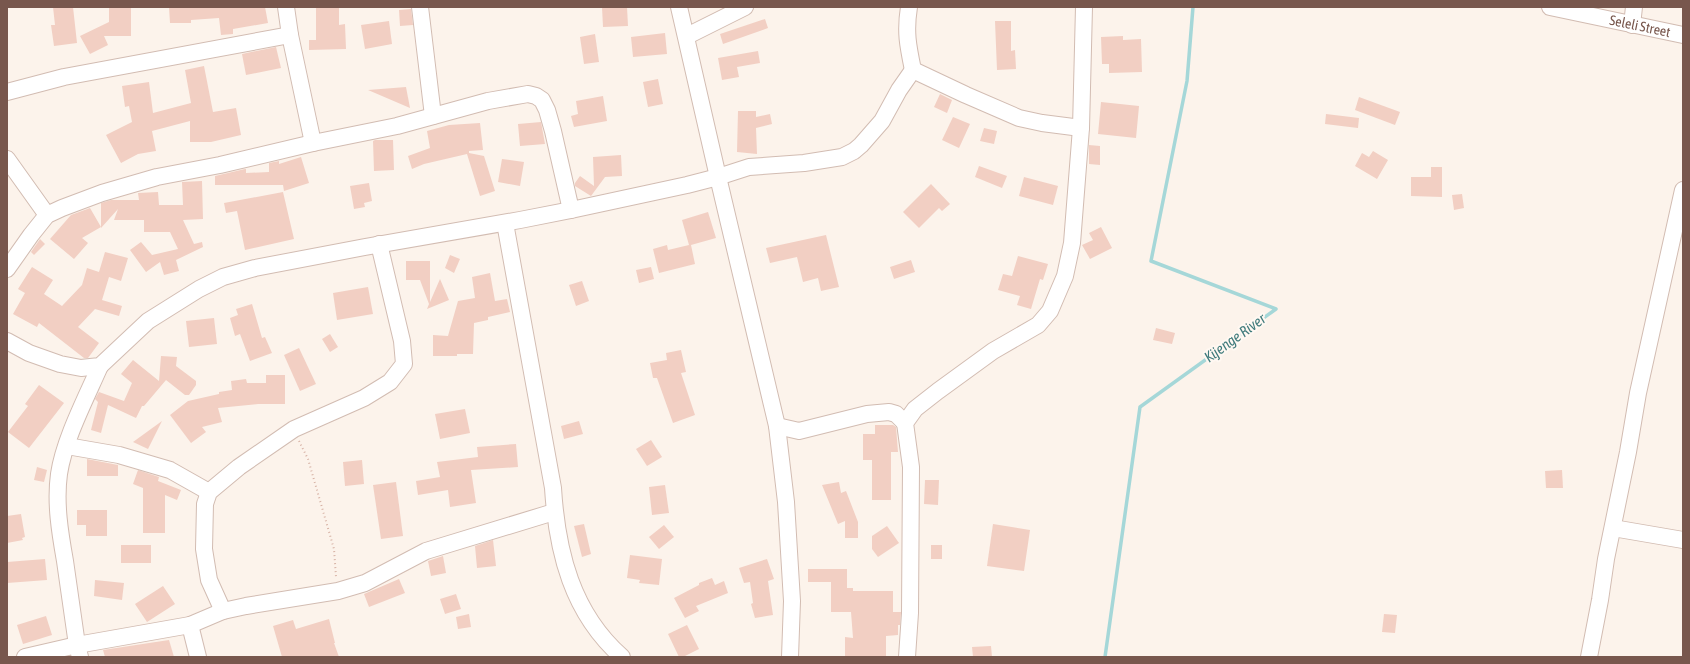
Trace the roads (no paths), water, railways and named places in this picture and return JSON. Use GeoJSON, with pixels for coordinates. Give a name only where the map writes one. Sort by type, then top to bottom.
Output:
{"type":"FeatureCollection","features":[{"type":"Feature","properties":{"kind":"street"},"geometry":{"type":"LineString","coordinates":[[286,7],[290,35],[313,143]]}},
{"type":"Feature","properties":{"kind":"street"},"geometry":{"type":"LineString","coordinates":[[420,7],[433,116]]}},
{"type":"Feature","properties":{"kind":"street"},"geometry":{"type":"LineString","coordinates":[[679,7],[777,426],[786,502],[792,601],[790,657]]}},
{"type":"Feature","properties":{"kind":"street"},"geometry":{"type":"LineString","coordinates":[[687,36],[746,7]]}},
{"type":"Feature","properties":{"kind":"street"},"geometry":{"type":"LineString","coordinates":[[79,651],[58,506],[59,473],[67,446],[100,366],[148,321],[199,288],[223,277],[255,268],[379,244],[505,223],[571,210],[718,178],[748,167],[837,158],[854,151],[882,121],[899,90],[913,70],[906,41],[908,7]]}},
{"type":"Feature","properties":{"kind":"street"},"geometry":{"type":"LineString","coordinates":[[905,423],[915,409],[938,390],[993,351],[1038,325],[1050,311],[1065,276],[1072,243],[1081,128],[1084,7]]}},
{"type":"Feature","properties":{"kind":"street","name":"Seleli Street"},"geometry":{"type":"LineString","coordinates":[[1550,7],[1683,35]]}},
{"type":"Feature","properties":{"kind":"street"},"geometry":{"type":"LineString","coordinates":[[1632,25],[1634,7]]}},
{"type":"Feature","properties":{"kind":"street"},"geometry":{"type":"LineString","coordinates":[[7,92],[64,78],[290,35]]}},
{"type":"Feature","properties":{"kind":"street"},"geometry":{"type":"LineString","coordinates":[[913,70],[1020,118],[1042,123],[1081,128]]}},
{"type":"Feature","properties":{"kind":"street"},"geometry":{"type":"LineString","coordinates":[[7,269],[47,215],[102,193],[157,177],[220,165],[313,143],[397,126],[510,96],[528,94],[536,96],[542,100],[553,131],[571,210]]}},
{"type":"Feature","properties":{"kind":"street"},"geometry":{"type":"LineString","coordinates":[[7,159],[47,215]]}},
{"type":"Feature","properties":{"kind":"street"},"geometry":{"type":"LineString","coordinates":[[1589,657],[1638,393],[1683,190]]}},
{"type":"Feature","properties":{"kind":"street"},"geometry":{"type":"LineString","coordinates":[[505,223],[553,488],[554,512],[561,553],[568,578],[578,600],[597,631],[622,657]]}},
{"type":"Feature","properties":{"kind":"street"},"geometry":{"type":"LineString","coordinates":[[223,611],[209,580],[204,549],[205,504],[209,492],[239,467],[294,429],[364,398],[390,382],[404,364],[402,341],[379,244]]}},
{"type":"Feature","properties":{"kind":"street"},"geometry":{"type":"LineString","coordinates":[[7,341],[29,353],[60,364],[81,368],[100,366]]}},
{"type":"Feature","properties":{"kind":"street"},"geometry":{"type":"LineString","coordinates":[[777,426],[799,431],[867,414],[889,412],[896,414],[905,423],[911,467],[910,605],[907,657]]}},
{"type":"Feature","properties":{"kind":"street"},"geometry":{"type":"LineString","coordinates":[[67,446],[119,455],[170,470],[209,492]]}},
{"type":"Feature","properties":{"kind":"street"},"geometry":{"type":"LineString","coordinates":[[25,657],[79,651],[190,624],[223,611],[338,591],[365,583],[426,551],[554,512]]}},
{"type":"Feature","properties":{"kind":"street"},"geometry":{"type":"LineString","coordinates":[[1613,528],[1683,540]]}},
{"type":"Feature","properties":{"kind":"street"},"geometry":{"type":"LineString","coordinates":[[190,624],[198,657]]}},
{"type":"Feature","properties":{"kind":"waterway","name":"Kijenge River"},"geometry":{"type":"LineString","coordinates":[[1105,657],[1140,407],[1276,309],[1151,261],[1187,81],[1193,7]]}}]}
